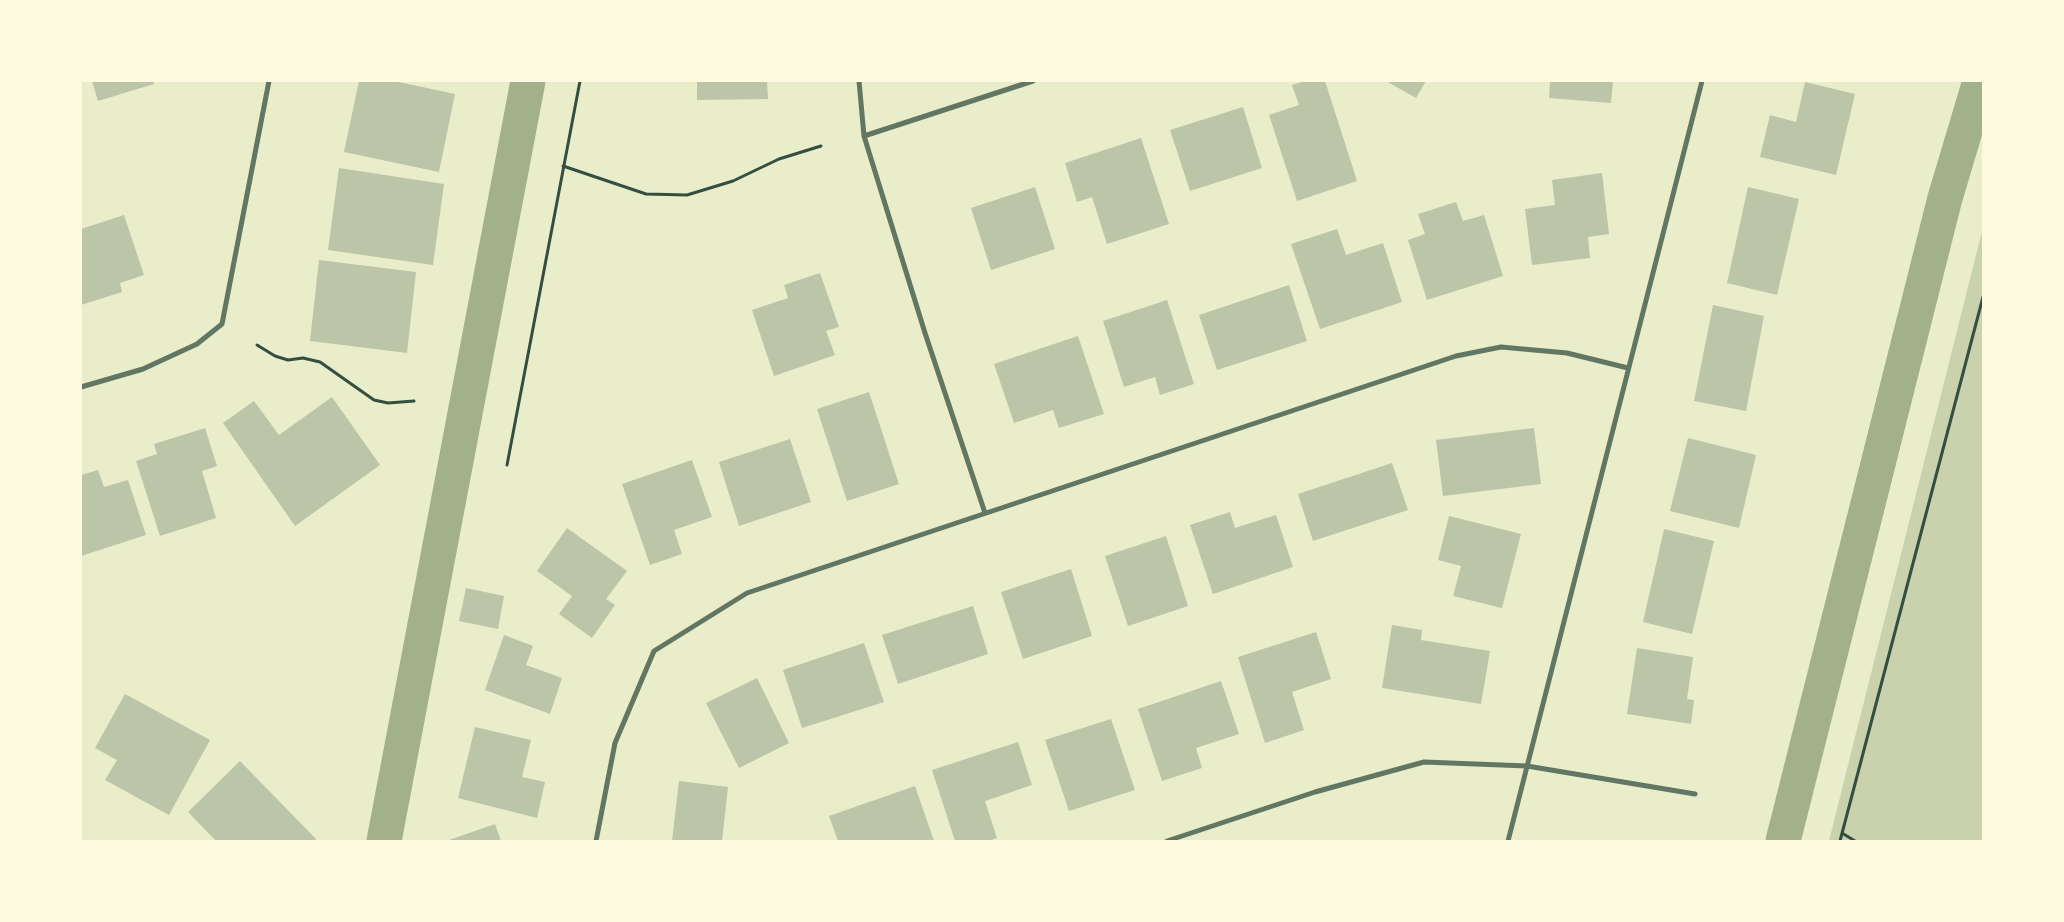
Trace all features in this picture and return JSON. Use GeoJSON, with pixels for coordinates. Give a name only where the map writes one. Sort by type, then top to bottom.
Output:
{"type":"FeatureCollection","features":[{"type":"Feature","properties":{"kind":"street"},"geometry":{"type":"LineString","coordinates":[[81,387],[143,368],[197,344],[222,324],[269,81]]}},
{"type":"Feature","properties":{"kind":"street"},"geometry":{"type":"LineString","coordinates":[[859,81],[864,136],[925,333],[985,514]]}},
{"type":"Feature","properties":{"kind":"street"},"geometry":{"type":"LineString","coordinates":[[864,136],[1033,81]]}},
{"type":"Feature","properties":{"kind":"street"},"geometry":{"type":"LineString","coordinates":[[1508,841],[1702,81]]}},
{"type":"Feature","properties":{"kind":"street"},"geometry":{"type":"LineString","coordinates":[[596,841],[615,743],[654,651],[747,593],[1456,356],[1501,348],[1567,353],[1628,368]]}},
{"type":"Feature","properties":{"kind":"street"},"geometry":{"type":"LineString","coordinates":[[1167,841],[1315,792],[1424,762],[1527,766],[1695,794]]}},
{"type":"Feature","properties":{"kind":"path"},"geometry":{"type":"LineString","coordinates":[[507,465],[580,81]]}},
{"type":"Feature","properties":{"kind":"path"},"geometry":{"type":"LineString","coordinates":[[563,166],[646,194],[687,195],[733,181],[780,159],[821,146]]}},
{"type":"Feature","properties":{"kind":"path"},"geometry":{"type":"LineString","coordinates":[[1840,841],[1983,297]]}},
{"type":"Feature","properties":{"kind":"path"},"geometry":{"type":"LineString","coordinates":[[256,345],[275,356],[288,360],[304,358],[320,362],[374,400],[388,403],[414,401]]}},
{"type":"Feature","properties":{"kind":"path"},"geometry":{"type":"LineString","coordinates":[[1842,832],[1855,841]]}},
{"type":"Feature","properties":{"kind":"green space"},"geometry":{"type":"Polygon","coordinates":[[[1983,227],[1983,841],[1829,841],[1983,227]]]}},
{"type":"Feature","properties":{"kind":"building"},"geometry":{"type":"Polygon","coordinates":[[[92,81],[153,81],[154,84],[98,101],[92,81]]]}},
{"type":"Feature","properties":{"kind":"building"},"geometry":{"type":"Polygon","coordinates":[[[359,81],[394,81],[455,94],[439,172],[344,152],[359,81]]]}},
{"type":"Feature","properties":{"kind":"building"},"geometry":{"type":"Polygon","coordinates":[[[697,81],[767,81],[768,99],[697,100],[697,81]]]}},
{"type":"Feature","properties":{"kind":"building"},"geometry":{"type":"Polygon","coordinates":[[[1305,81],[1325,81],[1357,181],[1297,201],[1269,115],[1299,105],[1292,85],[1305,81]]]}},
{"type":"Feature","properties":{"kind":"building"},"geometry":{"type":"Polygon","coordinates":[[[1386,81],[1426,81],[1416,98],[1386,81]]]}},
{"type":"Feature","properties":{"kind":"building"},"geometry":{"type":"Polygon","coordinates":[[[1550,81],[1613,81],[1611,103],[1549,98],[1550,81]]]}},
{"type":"Feature","properties":{"kind":"building"},"geometry":{"type":"Polygon","coordinates":[[[1805,82],[1855,94],[1836,175],[1760,157],[1770,115],[1796,122],[1805,82]]]}},
{"type":"Feature","properties":{"kind":"building"},"geometry":{"type":"Polygon","coordinates":[[[1243,107],[1262,168],[1190,191],[1170,130],[1243,107]]]}},
{"type":"Feature","properties":{"kind":"building"},"geometry":{"type":"Polygon","coordinates":[[[1141,138],[1169,224],[1107,244],[1092,197],[1077,202],[1065,163],[1141,138]]]}},
{"type":"Feature","properties":{"kind":"building"},"geometry":{"type":"Polygon","coordinates":[[[339,168],[444,184],[433,265],[328,250],[339,168]]]}},
{"type":"Feature","properties":{"kind":"building"},"geometry":{"type":"Polygon","coordinates":[[[1602,173],[1609,234],[1588,237],[1590,258],[1532,265],[1525,209],[1555,205],[1552,180],[1602,173]]]}},
{"type":"Feature","properties":{"kind":"building"},"geometry":{"type":"Polygon","coordinates":[[[1035,187],[1055,249],[991,270],[971,208],[1035,187]]]}},
{"type":"Feature","properties":{"kind":"building"},"geometry":{"type":"Polygon","coordinates":[[[1748,187],[1799,199],[1777,295],[1727,283],[1748,187]]]}},
{"type":"Feature","properties":{"kind":"building"},"geometry":{"type":"Polygon","coordinates":[[[1456,202],[1463,221],[1484,215],[1503,276],[1427,300],[1408,240],[1425,234],[1418,214],[1456,202]]]}},
{"type":"Feature","properties":{"kind":"building"},"geometry":{"type":"Polygon","coordinates":[[[124,215],[144,275],[120,283],[122,292],[81,305],[81,229],[124,215]]]}},
{"type":"Feature","properties":{"kind":"building"},"geometry":{"type":"Polygon","coordinates":[[[1337,229],[1346,255],[1383,243],[1402,302],[1320,329],[1291,244],[1337,229]]]}},
{"type":"Feature","properties":{"kind":"building"},"geometry":{"type":"Polygon","coordinates":[[[319,260],[416,272],[407,353],[310,341],[319,260]]]}},
{"type":"Feature","properties":{"kind":"building"},"geometry":{"type":"Polygon","coordinates":[[[820,273],[839,327],[826,331],[835,355],[774,376],[752,310],[788,298],[784,285],[820,273]]]}},
{"type":"Feature","properties":{"kind":"building"},"geometry":{"type":"Polygon","coordinates":[[[1289,285],[1307,341],[1217,370],[1199,315],[1289,285]]]}},
{"type":"Feature","properties":{"kind":"building"},"geometry":{"type":"Polygon","coordinates":[[[1167,300],[1194,384],[1160,395],[1155,377],[1124,387],[1103,321],[1167,300]]]}},
{"type":"Feature","properties":{"kind":"building"},"geometry":{"type":"Polygon","coordinates":[[[1713,305],[1764,316],[1746,411],[1694,401],[1713,305]]]}},
{"type":"Feature","properties":{"kind":"building"},"geometry":{"type":"Polygon","coordinates":[[[1078,336],[1104,414],[1059,428],[1053,410],[1014,423],[994,364],[1078,336]]]}},
{"type":"Feature","properties":{"kind":"building"},"geometry":{"type":"Polygon","coordinates":[[[869,392],[899,484],[847,501],[817,409],[869,392]]]}},
{"type":"Feature","properties":{"kind":"building"},"geometry":{"type":"Polygon","coordinates":[[[332,397],[380,465],[295,526],[223,423],[254,401],[279,435],[332,397]]]}},
{"type":"Feature","properties":{"kind":"building"},"geometry":{"type":"Polygon","coordinates":[[[205,428],[217,466],[202,471],[216,518],[160,536],[136,461],[157,454],[154,444],[205,428]]]}},
{"type":"Feature","properties":{"kind":"building"},"geometry":{"type":"Polygon","coordinates":[[[1534,428],[1541,484],[1443,496],[1436,440],[1534,428]]]}},
{"type":"Feature","properties":{"kind":"building"},"geometry":{"type":"Polygon","coordinates":[[[1688,438],[1756,455],[1739,528],[1670,511],[1688,438]]]}},
{"type":"Feature","properties":{"kind":"building"},"geometry":{"type":"Polygon","coordinates":[[[790,439],[811,502],[739,526],[719,462],[790,439]]]}},
{"type":"Feature","properties":{"kind":"building"},"geometry":{"type":"Polygon","coordinates":[[[692,460],[712,517],[674,530],[682,554],[650,565],[622,484],[692,460]]]}},
{"type":"Feature","properties":{"kind":"building"},"geometry":{"type":"Polygon","coordinates":[[[1392,463],[1408,510],[1313,541],[1298,494],[1392,463]]]}},
{"type":"Feature","properties":{"kind":"building"},"geometry":{"type":"Polygon","coordinates":[[[98,470],[104,487],[128,480],[146,535],[81,556],[81,475],[98,470]]]}},
{"type":"Feature","properties":{"kind":"building"},"geometry":{"type":"Polygon","coordinates":[[[1230,512],[1235,528],[1276,515],[1293,567],[1213,594],[1190,525],[1230,512]]]}},
{"type":"Feature","properties":{"kind":"building"},"geometry":{"type":"Polygon","coordinates":[[[1449,516],[1521,534],[1502,608],[1453,596],[1461,566],[1438,560],[1449,516]]]}},
{"type":"Feature","properties":{"kind":"building"},"geometry":{"type":"Polygon","coordinates":[[[567,528],[627,571],[606,599],[615,605],[592,638],[559,614],[572,596],[537,571],[567,528]]]}},
{"type":"Feature","properties":{"kind":"building"},"geometry":{"type":"Polygon","coordinates":[[[1664,529],[1714,541],[1692,634],[1643,622],[1664,529]]]}},
{"type":"Feature","properties":{"kind":"building"},"geometry":{"type":"Polygon","coordinates":[[[1166,536],[1188,606],[1128,626],[1105,556],[1166,536]]]}},
{"type":"Feature","properties":{"kind":"building"},"geometry":{"type":"Polygon","coordinates":[[[1071,569],[1092,636],[1023,659],[1001,592],[1071,569]]]}},
{"type":"Feature","properties":{"kind":"building"},"geometry":{"type":"Polygon","coordinates":[[[466,588],[504,596],[498,629],[459,621],[466,588]]]}},
{"type":"Feature","properties":{"kind":"building"},"geometry":{"type":"Polygon","coordinates":[[[973,606],[988,654],[898,684],[882,635],[973,606]]]}},
{"type":"Feature","properties":{"kind":"building"},"geometry":{"type":"Polygon","coordinates":[[[1392,625],[1422,630],[1421,640],[1490,651],[1481,704],[1382,688],[1392,625]]]}},
{"type":"Feature","properties":{"kind":"building"},"geometry":{"type":"Polygon","coordinates":[[[1316,632],[1331,679],[1292,692],[1304,730],[1265,743],[1238,657],[1316,632]]]}},
{"type":"Feature","properties":{"kind":"building"},"geometry":{"type":"Polygon","coordinates":[[[504,635],[533,646],[526,665],[562,678],[550,714],[485,690],[504,635]]]}},
{"type":"Feature","properties":{"kind":"building"},"geometry":{"type":"Polygon","coordinates":[[[864,643],[884,702],[802,728],[783,670],[864,643]]]}},
{"type":"Feature","properties":{"kind":"building"},"geometry":{"type":"Polygon","coordinates":[[[1637,648],[1693,657],[1687,699],[1694,700],[1691,724],[1627,714],[1637,648]]]}},
{"type":"Feature","properties":{"kind":"building"},"geometry":{"type":"Polygon","coordinates":[[[757,678],[789,743],[739,768],[706,703],[757,678]]]}},
{"type":"Feature","properties":{"kind":"building"},"geometry":{"type":"Polygon","coordinates":[[[1221,681],[1239,734],[1196,748],[1202,768],[1162,781],[1138,709],[1221,681]]]}},
{"type":"Feature","properties":{"kind":"building"},"geometry":{"type":"Polygon","coordinates":[[[125,694],[210,740],[169,815],[105,780],[117,760],[95,748],[125,694]]]}},
{"type":"Feature","properties":{"kind":"building"},"geometry":{"type":"Polygon","coordinates":[[[1111,719],[1135,790],[1069,811],[1045,740],[1111,719]]]}},
{"type":"Feature","properties":{"kind":"building"},"geometry":{"type":"Polygon","coordinates":[[[475,727],[531,740],[522,777],[545,782],[537,818],[458,798],[475,727]]]}},
{"type":"Feature","properties":{"kind":"building"},"geometry":{"type":"Polygon","coordinates":[[[1018,742],[1032,785],[985,801],[997,838],[989,841],[955,841],[932,770],[1018,742]]]}},
{"type":"Feature","properties":{"kind":"building"},"geometry":{"type":"Polygon","coordinates":[[[240,761],[316,839],[314,841],[216,841],[188,812],[240,761]]]}},
{"type":"Feature","properties":{"kind":"building"},"geometry":{"type":"Polygon","coordinates":[[[679,781],[728,787],[722,841],[672,841],[679,781]]]}},
{"type":"Feature","properties":{"kind":"building"},"geometry":{"type":"Polygon","coordinates":[[[915,786],[934,841],[838,841],[829,816],[915,786]]]}},
{"type":"Feature","properties":{"kind":"building"},"geometry":{"type":"Polygon","coordinates":[[[495,824],[501,841],[449,841],[449,840],[495,824]]]}},
{"type":"Feature","properties":{"kind":"waterway"},"geometry":{"type":"LineString","coordinates":[[384,841],[528,81]]}},
{"type":"Feature","properties":{"kind":"waterway"},"geometry":{"type":"LineString","coordinates":[[1783,841],[1945,198],[1980,81]]}}]}
